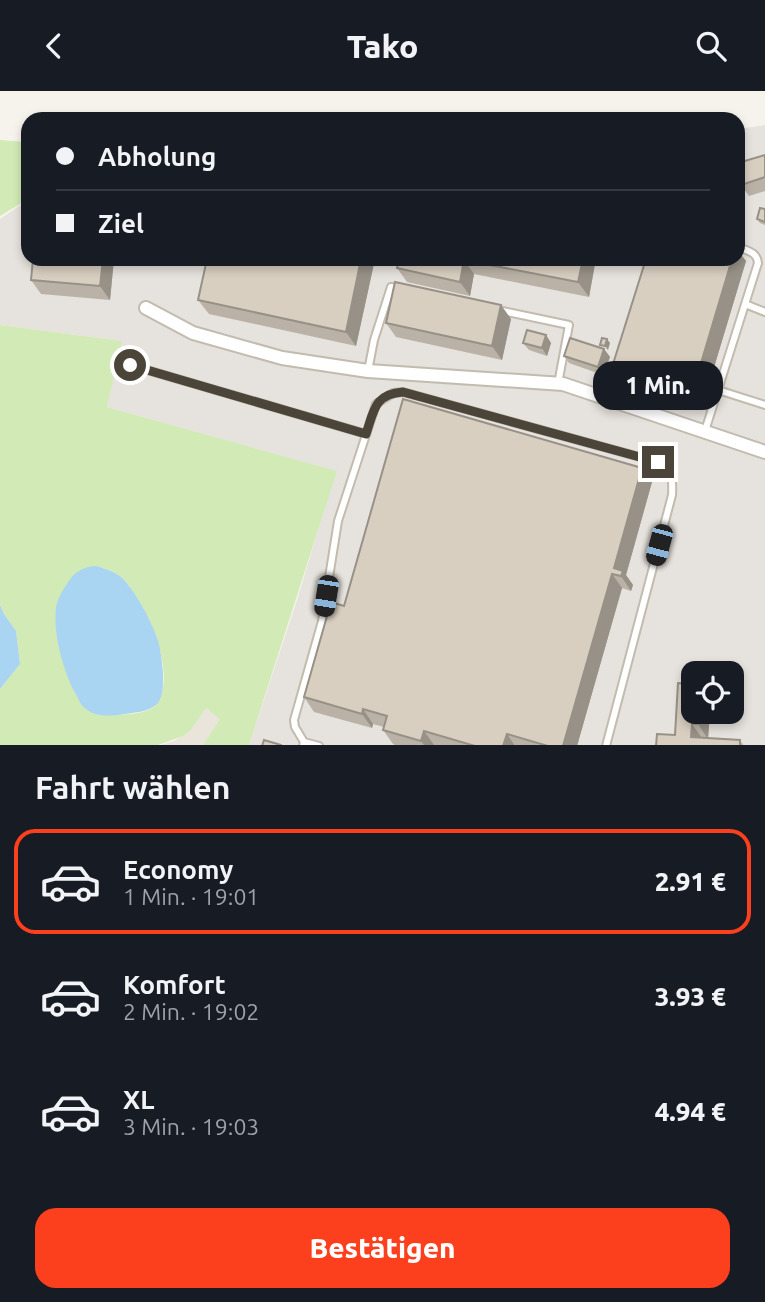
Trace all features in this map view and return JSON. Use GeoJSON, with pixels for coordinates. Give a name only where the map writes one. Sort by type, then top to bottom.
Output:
{"type":"FeatureCollection","features":[{"type":"Feature","properties":{"kind":"street"},"geometry":{"type":"LineString","coordinates":[[146,308],[193,333],[282,358],[368,371],[558,384],[765,451]]}},
{"type":"Feature","properties":{"kind":"lane"},"geometry":{"type":"LineString","coordinates":[[705,431],[758,263],[757,257],[745,250]]}},
{"type":"Feature","properties":{"kind":"lane"},"geometry":{"type":"LineString","coordinates":[[368,371],[374,340],[391,287],[416,292]]}},
{"type":"Feature","properties":{"kind":"lane"},"geometry":{"type":"LineString","coordinates":[[745,304],[765,312]]}},
{"type":"Feature","properties":{"kind":"lane"},"geometry":{"type":"LineString","coordinates":[[492,309],[569,325],[558,384]]}},
{"type":"Feature","properties":{"kind":"lane"},"geometry":{"type":"LineString","coordinates":[[130,365],[366,434]]}},
{"type":"Feature","properties":{"kind":"lane"},"geometry":{"type":"LineString","coordinates":[[611,400],[621,365]]}},
{"type":"Feature","properties":{"kind":"lane"},"geometry":{"type":"LineString","coordinates":[[718,390],[765,405]]}},
{"type":"Feature","properties":{"kind":"lane"},"geometry":{"type":"LineString","coordinates":[[319,745],[304,743],[294,720],[322,621],[338,521],[376,404],[393,393],[403,392],[658,462],[666,467],[673,480],[672,495],[607,745]]}},
{"type":"Feature","properties":{"kind":"shaded area"},"geometry":{"type":"Polygon","coordinates":[[[765,125],[765,745],[249,745],[336,471],[107,407],[121,341],[0,325],[0,219],[21,205],[21,266],[745,266],[745,128],[765,125]]]}},
{"type":"Feature","properties":{"kind":"shaded area"},"geometry":{"type":"Polygon","coordinates":[[[206,708],[221,718],[203,745],[161,745],[174,741],[191,730],[206,708]]]}},
{"type":"Feature","properties":{"kind":"green space"},"geometry":{"type":"Polygon","coordinates":[[[0,140],[21,142],[21,203],[0,216],[0,140]]]}},
{"type":"Feature","properties":{"kind":"green space"},"geometry":{"type":"Polygon","coordinates":[[[0,325],[122,341],[107,407],[337,471],[249,745],[203,745],[220,719],[206,708],[191,730],[183,736],[158,745],[0,745],[0,689],[20,664],[16,631],[0,605],[0,325]],[[97,566],[118,715],[147,711],[156,704],[164,684],[155,634],[130,587],[118,575],[97,566]]]}},
{"type":"Feature","properties":{"kind":"water"},"geometry":{"type":"Polygon","coordinates":[[[97,566],[115,573],[127,583],[152,625],[161,653],[163,685],[159,701],[152,708],[121,715],[91,712],[81,703],[66,672],[56,629],[57,602],[76,573],[97,566]]]}},
{"type":"Feature","properties":{"kind":"water"},"geometry":{"type":"Polygon","coordinates":[[[0,605],[16,631],[20,664],[0,689],[0,605]]]}},
{"type":"Feature","properties":{"kind":"building"},"geometry":{"type":"Polygon","coordinates":[[[765,155],[765,177],[745,184],[745,161],[765,155]]]}},
{"type":"Feature","properties":{"kind":"building"},"geometry":{"type":"Polygon","coordinates":[[[760,208],[765,209],[765,222],[757,219],[760,208]]]}},
{"type":"Feature","properties":{"kind":"building"},"geometry":{"type":"Polygon","coordinates":[[[32,266],[102,266],[100,286],[31,280],[32,266]]]}},
{"type":"Feature","properties":{"kind":"building"},"geometry":{"type":"Polygon","coordinates":[[[205,266],[360,266],[346,332],[198,300],[205,266]]]}},
{"type":"Feature","properties":{"kind":"building"},"geometry":{"type":"Polygon","coordinates":[[[397,266],[463,266],[460,282],[397,266]]]}},
{"type":"Feature","properties":{"kind":"building"},"geometry":{"type":"Polygon","coordinates":[[[495,266],[581,266],[578,282],[495,266]]]}},
{"type":"Feature","properties":{"kind":"building"},"geometry":{"type":"Polygon","coordinates":[[[644,266],[730,266],[693,390],[613,364],[644,266]]]}},
{"type":"Feature","properties":{"kind":"building"},"geometry":{"type":"Polygon","coordinates":[[[395,282],[501,305],[492,346],[386,323],[395,282]]]}},
{"type":"Feature","properties":{"kind":"building"},"geometry":{"type":"Polygon","coordinates":[[[527,330],[546,335],[542,348],[523,343],[527,330]]]}},
{"type":"Feature","properties":{"kind":"building"},"geometry":{"type":"Polygon","coordinates":[[[570,338],[604,349],[598,367],[564,356],[570,338]]]}},
{"type":"Feature","properties":{"kind":"building"},"geometry":{"type":"Polygon","coordinates":[[[602,338],[607,339],[605,346],[600,345],[602,338]]]}},
{"type":"Feature","properties":{"kind":"building"},"geometry":{"type":"Polygon","coordinates":[[[403,399],[642,468],[614,568],[623,571],[621,576],[612,574],[563,745],[545,745],[507,734],[503,745],[472,745],[424,731],[421,741],[383,730],[387,716],[363,709],[362,714],[304,697],[331,602],[344,606],[403,399]]]}},
{"type":"Feature","properties":{"kind":"building"},"geometry":{"type":"Polygon","coordinates":[[[678,683],[681,683],[681,724],[692,724],[691,737],[740,740],[740,745],[656,745],[657,734],[675,735],[678,683]]]}},
{"type":"Feature","properties":{"kind":"building"},"geometry":{"type":"Polygon","coordinates":[[[264,740],[281,745],[262,745],[264,740]]]}},
{"type":"Feature","properties":{"kind":"route"},"geometry":{"type":"LineString","coordinates":[[130,365],[366,434],[376,404],[393,393],[403,392],[658,462]]}}]}
